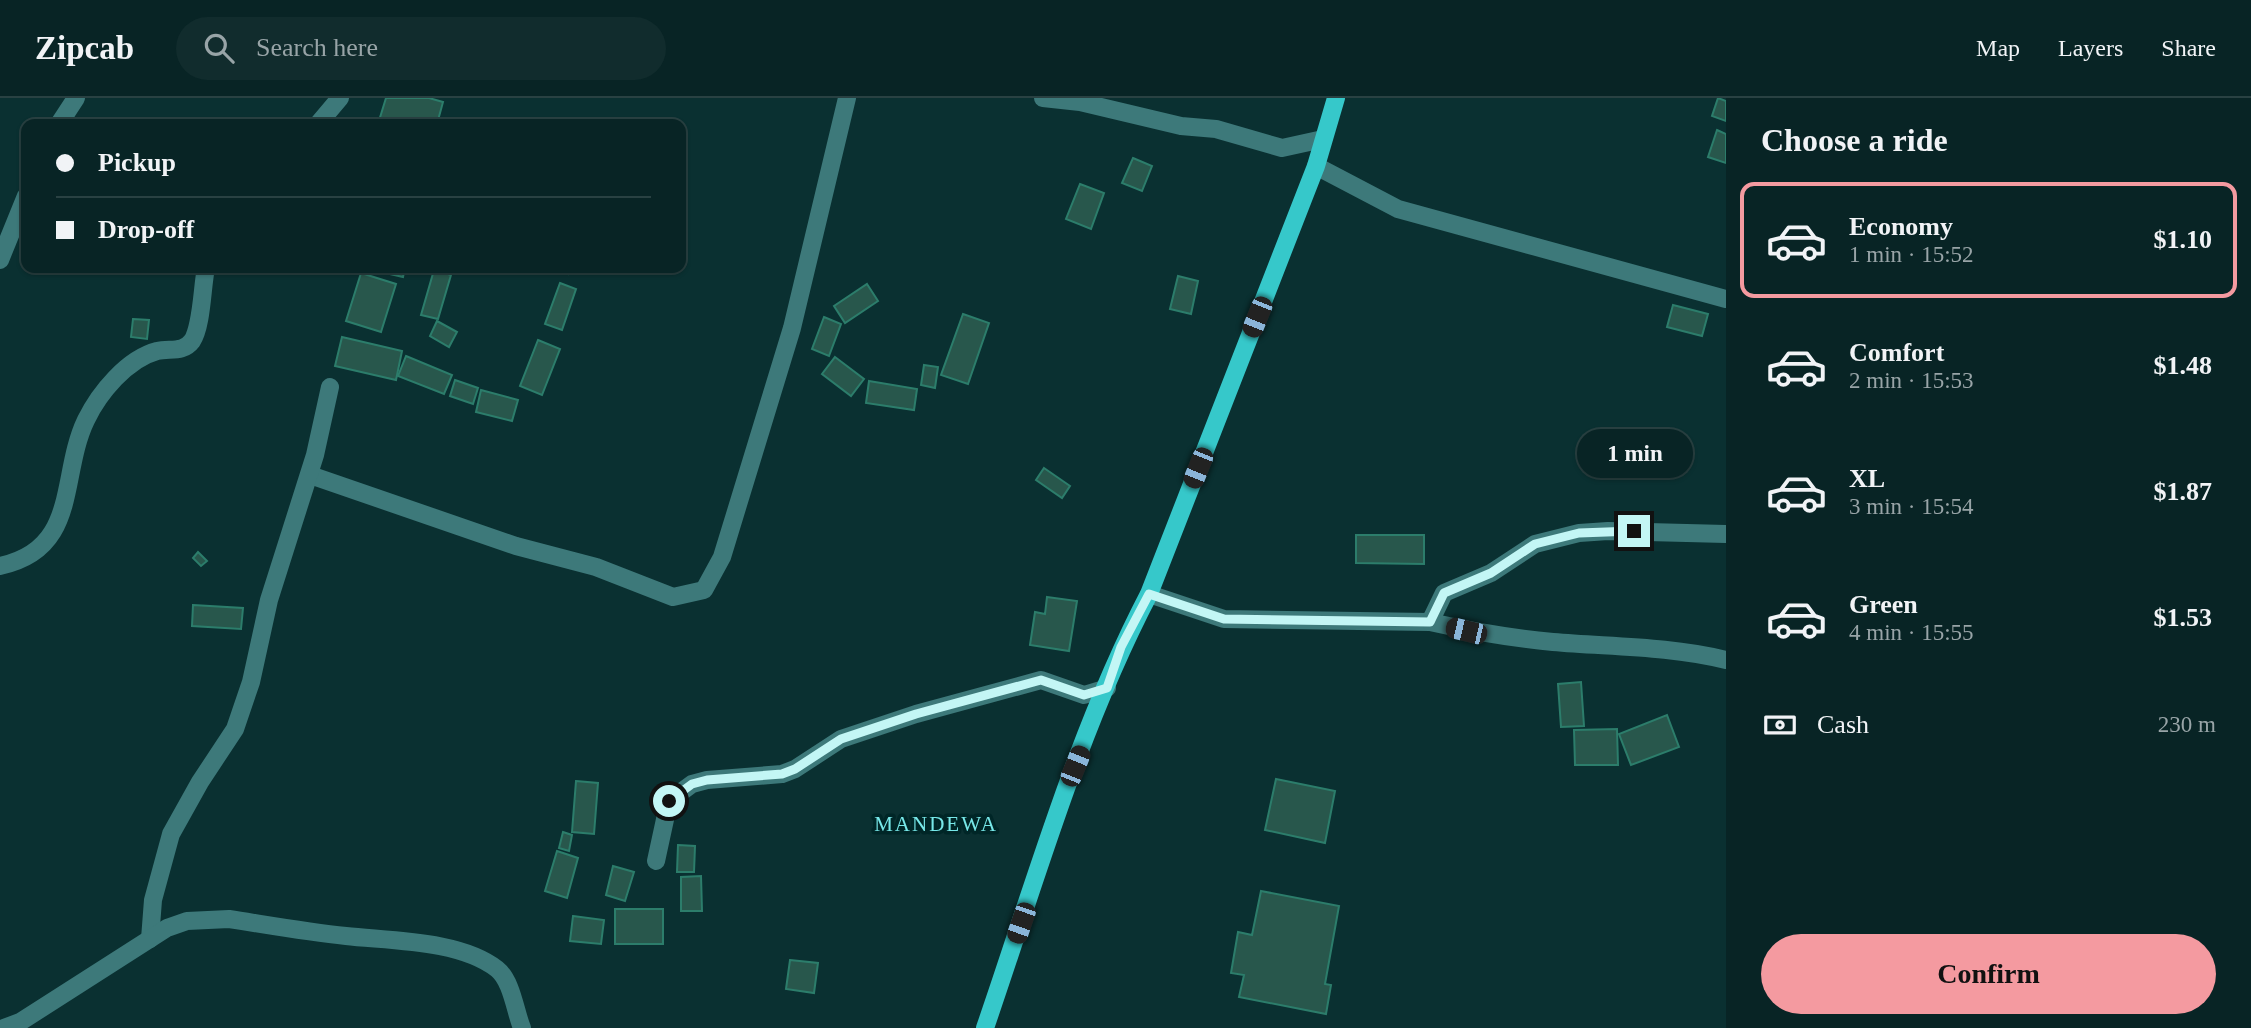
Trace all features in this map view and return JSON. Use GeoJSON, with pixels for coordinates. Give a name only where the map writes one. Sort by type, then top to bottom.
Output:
{"type":"FeatureCollection","features":[{"type":"Feature","properties":{"kind":"main road"},"geometry":{"type":"LineString","coordinates":[[985,1028],[1075,766],[1121,647],[1149,594],[1316,166],[1336,98]]}},
{"type":"Feature","properties":{"kind":"street"},"geometry":{"type":"LineString","coordinates":[[62,119],[76,98]]}},
{"type":"Feature","properties":{"kind":"street"},"geometry":{"type":"LineString","coordinates":[[322,119],[340,98]]}},
{"type":"Feature","properties":{"kind":"street"},"geometry":{"type":"LineString","coordinates":[[310,475],[516,546],[596,567],[673,597],[704,590],[722,557],[792,328],[847,98]]}},
{"type":"Feature","properties":{"kind":"street"},"geometry":{"type":"LineString","coordinates":[[1043,98],[1216,130],[1283,148],[1323,139]]}},
{"type":"Feature","properties":{"kind":"street"},"geometry":{"type":"LineString","coordinates":[[1316,166],[1398,209],[1726,299]]}},
{"type":"Feature","properties":{"kind":"street"},"geometry":{"type":"LineString","coordinates":[[0,260],[21,208]]}},
{"type":"Feature","properties":{"kind":"street"},"geometry":{"type":"LineString","coordinates":[[0,566],[15,563],[41,546],[57,527],[66,503],[75,455],[86,421],[120,374],[137,360],[158,351],[178,350],[191,342],[198,327],[205,273]]}},
{"type":"Feature","properties":{"kind":"street"},"geometry":{"type":"LineString","coordinates":[[150,939],[153,900],[172,834],[200,782],[235,729],[261,644],[269,600],[284,548],[310,475],[330,387]]}},
{"type":"Feature","properties":{"kind":"street"},"geometry":{"type":"LineString","coordinates":[[1430,622],[1444,593],[1491,573],[1535,544],[1546,540],[1579,533],[1608,531],[1726,534]]}},
{"type":"Feature","properties":{"kind":"street"},"geometry":{"type":"LineString","coordinates":[[1149,594],[1224,619],[1430,622],[1466,631],[1553,642],[1683,651],[1726,660]]}},
{"type":"Feature","properties":{"kind":"street"},"geometry":{"type":"LineString","coordinates":[[656,861],[669,801],[692,784],[782,774],[795,769],[841,739],[916,714],[1041,680],[1084,695],[1107,688]]}},
{"type":"Feature","properties":{"kind":"street"},"geometry":{"type":"LineString","coordinates":[[4,1028],[20,1022],[167,928],[187,921],[229,919],[445,948],[498,970],[507,983],[522,1028]]}},
{"type":"Feature","properties":{"kind":"building"},"geometry":{"type":"Polygon","coordinates":[[[386,98],[429,98],[443,102],[438,119],[380,119],[386,98]]]}},
{"type":"Feature","properties":{"kind":"building"},"geometry":{"type":"Polygon","coordinates":[[[1718,98],[1726,101],[1726,121],[1712,116],[1718,98]]]}},
{"type":"Feature","properties":{"kind":"building"},"geometry":{"type":"Polygon","coordinates":[[[1717,130],[1726,134],[1726,163],[1708,157],[1717,130]]]}},
{"type":"Feature","properties":{"kind":"building"},"geometry":{"type":"Polygon","coordinates":[[[1133,158],[1152,166],[1142,191],[1122,183],[1133,158]]]}},
{"type":"Feature","properties":{"kind":"building"},"geometry":{"type":"Polygon","coordinates":[[[1080,184],[1104,193],[1091,229],[1066,219],[1080,184]]]}},
{"type":"Feature","properties":{"kind":"building"},"geometry":{"type":"Polygon","coordinates":[[[361,273],[396,284],[381,332],[346,321],[361,273]]]}},
{"type":"Feature","properties":{"kind":"building"},"geometry":{"type":"Polygon","coordinates":[[[386,273],[404,273],[403,277],[386,273]]]}},
{"type":"Feature","properties":{"kind":"building"},"geometry":{"type":"Polygon","coordinates":[[[433,273],[451,275],[438,319],[421,315],[433,273]]]}},
{"type":"Feature","properties":{"kind":"building"},"geometry":{"type":"Polygon","coordinates":[[[1178,276],[1198,281],[1191,314],[1170,309],[1178,276]]]}},
{"type":"Feature","properties":{"kind":"building"},"geometry":{"type":"Polygon","coordinates":[[[560,283],[576,289],[562,330],[545,324],[560,283]]]}},
{"type":"Feature","properties":{"kind":"building"},"geometry":{"type":"Polygon","coordinates":[[[867,284],[878,301],[845,323],[834,306],[867,284]]]}},
{"type":"Feature","properties":{"kind":"building"},"geometry":{"type":"Polygon","coordinates":[[[1673,305],[1708,314],[1702,336],[1667,327],[1673,305]]]}},
{"type":"Feature","properties":{"kind":"building"},"geometry":{"type":"Polygon","coordinates":[[[963,314],[989,323],[968,384],[941,375],[963,314]]]}},
{"type":"Feature","properties":{"kind":"building"},"geometry":{"type":"Polygon","coordinates":[[[824,317],[841,324],[829,356],[812,349],[824,317]]]}},
{"type":"Feature","properties":{"kind":"building"},"geometry":{"type":"Polygon","coordinates":[[[133,319],[149,320],[147,339],[131,337],[133,319]]]}},
{"type":"Feature","properties":{"kind":"building"},"geometry":{"type":"Polygon","coordinates":[[[437,321],[457,332],[449,347],[430,336],[437,321]]]}},
{"type":"Feature","properties":{"kind":"building"},"geometry":{"type":"Polygon","coordinates":[[[342,337],[402,351],[396,380],[335,366],[342,337]]]}},
{"type":"Feature","properties":{"kind":"building"},"geometry":{"type":"Polygon","coordinates":[[[538,340],[560,349],[542,395],[520,386],[538,340]]]}},
{"type":"Feature","properties":{"kind":"building"},"geometry":{"type":"Polygon","coordinates":[[[406,356],[452,375],[444,394],[398,376],[406,356]]]}},
{"type":"Feature","properties":{"kind":"building"},"geometry":{"type":"Polygon","coordinates":[[[835,357],[864,379],[851,396],[822,374],[835,357]]]}},
{"type":"Feature","properties":{"kind":"building"},"geometry":{"type":"Polygon","coordinates":[[[924,365],[938,367],[935,388],[921,385],[924,365]]]}},
{"type":"Feature","properties":{"kind":"building"},"geometry":{"type":"Polygon","coordinates":[[[455,380],[478,388],[473,404],[450,396],[455,380]]]}},
{"type":"Feature","properties":{"kind":"building"},"geometry":{"type":"Polygon","coordinates":[[[869,381],[917,389],[914,410],[866,403],[869,381]]]}},
{"type":"Feature","properties":{"kind":"building"},"geometry":{"type":"Polygon","coordinates":[[[481,390],[518,400],[512,421],[476,412],[481,390]]]}},
{"type":"Feature","properties":{"kind":"building"},"geometry":{"type":"Polygon","coordinates":[[[1044,468],[1070,486],[1062,498],[1036,480],[1044,468]]]}},
{"type":"Feature","properties":{"kind":"building"},"geometry":{"type":"Polygon","coordinates":[[[1356,535],[1424,535],[1424,564],[1356,563],[1356,535]]]}},
{"type":"Feature","properties":{"kind":"building"},"geometry":{"type":"Polygon","coordinates":[[[198,552],[207,561],[201,566],[193,558],[198,552]]]}},
{"type":"Feature","properties":{"kind":"building"},"geometry":{"type":"Polygon","coordinates":[[[1047,597],[1077,601],[1069,651],[1030,645],[1035,612],[1045,614],[1047,597]]]}},
{"type":"Feature","properties":{"kind":"building"},"geometry":{"type":"Polygon","coordinates":[[[193,605],[243,608],[241,629],[192,626],[193,605]]]}},
{"type":"Feature","properties":{"kind":"building"},"geometry":{"type":"Polygon","coordinates":[[[1581,682],[1584,726],[1561,727],[1558,684],[1581,682]]]}},
{"type":"Feature","properties":{"kind":"building"},"geometry":{"type":"Polygon","coordinates":[[[1667,715],[1679,747],[1631,765],[1619,734],[1667,715]]]}},
{"type":"Feature","properties":{"kind":"building"},"geometry":{"type":"Polygon","coordinates":[[[1617,729],[1618,765],[1575,765],[1574,730],[1617,729]]]}},
{"type":"Feature","properties":{"kind":"building"},"geometry":{"type":"Polygon","coordinates":[[[1276,779],[1335,791],[1325,843],[1265,830],[1276,779]]]}},
{"type":"Feature","properties":{"kind":"building"},"geometry":{"type":"Polygon","coordinates":[[[576,781],[598,783],[594,834],[572,832],[576,781]]]}},
{"type":"Feature","properties":{"kind":"building"},"geometry":{"type":"Polygon","coordinates":[[[563,832],[572,835],[569,851],[559,848],[563,832]]]}},
{"type":"Feature","properties":{"kind":"building"},"geometry":{"type":"Polygon","coordinates":[[[678,845],[695,846],[694,872],[677,872],[678,845]]]}},
{"type":"Feature","properties":{"kind":"building"},"geometry":{"type":"Polygon","coordinates":[[[557,851],[578,858],[567,898],[545,891],[557,851]]]}},
{"type":"Feature","properties":{"kind":"building"},"geometry":{"type":"Polygon","coordinates":[[[613,866],[634,872],[625,901],[606,895],[613,866]]]}},
{"type":"Feature","properties":{"kind":"building"},"geometry":{"type":"Polygon","coordinates":[[[701,876],[702,911],[681,911],[681,877],[701,876]]]}},
{"type":"Feature","properties":{"kind":"building"},"geometry":{"type":"Polygon","coordinates":[[[1261,891],[1339,906],[1325,984],[1331,985],[1326,1014],[1239,997],[1244,975],[1231,973],[1238,932],[1252,935],[1261,891]]]}},
{"type":"Feature","properties":{"kind":"building"},"geometry":{"type":"Polygon","coordinates":[[[615,909],[663,909],[663,944],[615,944],[615,909]]]}},
{"type":"Feature","properties":{"kind":"building"},"geometry":{"type":"Polygon","coordinates":[[[573,916],[604,920],[601,944],[570,941],[573,916]]]}},
{"type":"Feature","properties":{"kind":"building"},"geometry":{"type":"Polygon","coordinates":[[[790,960],[818,963],[814,993],[786,989],[790,960]]]}},
{"type":"Feature","properties":{"kind":"district","name":"MANDEWA"},"geometry":{"type":"Point","coordinates":[936,824]}},
{"type":"Feature","properties":{"kind":"route"},"geometry":{"type":"LineString","coordinates":[[669,801],[692,784],[707,780],[760,778],[782,774],[795,769],[841,739],[916,714],[1041,680],[1084,695],[1107,688],[1121,647],[1149,594],[1224,619],[1430,622],[1444,593],[1491,573],[1535,544],[1579,533],[1634,531]]}}]}
